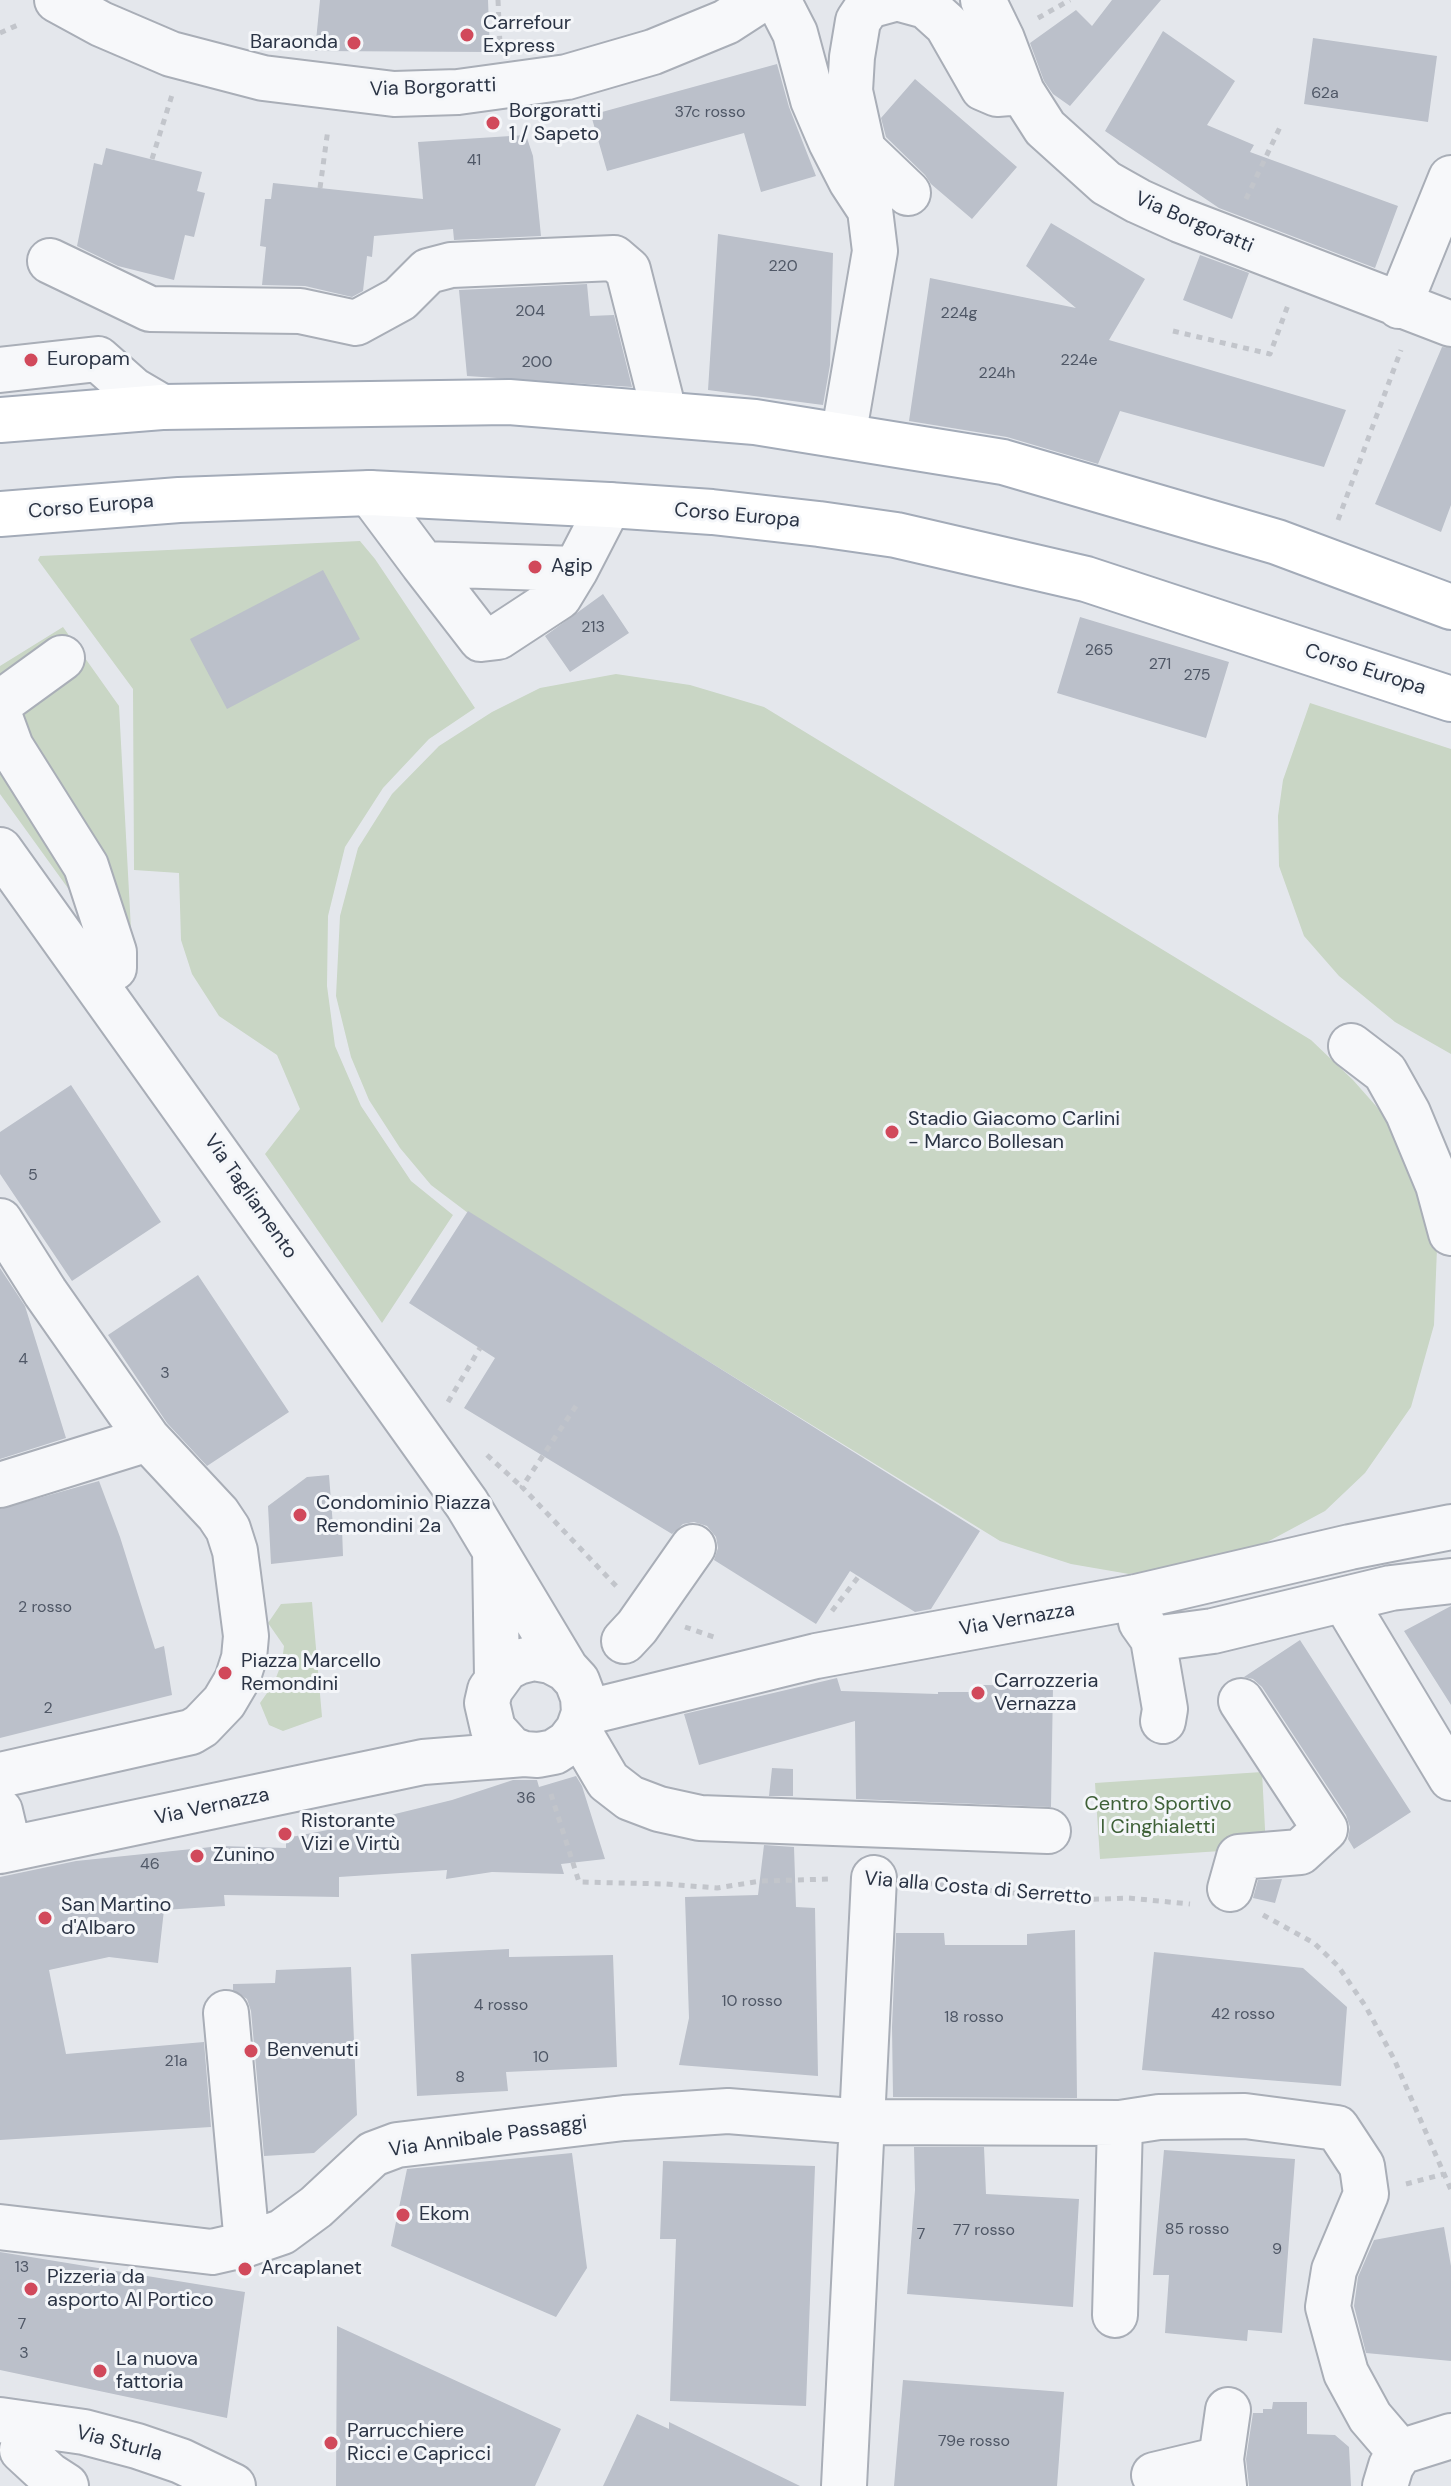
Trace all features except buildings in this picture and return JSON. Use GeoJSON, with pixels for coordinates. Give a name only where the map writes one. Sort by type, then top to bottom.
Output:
{"type":"FeatureCollection","features":[{"type":"Feature","properties":{"kind":"main road"},"geometry":{"type":"LineString","coordinates":[[0,420],[162,407],[509,402],[664,412],[846,434],[1003,462],[1115,493],[1277,542],[1451,607]]}},
{"type":"Feature","properties":{"kind":"main road","name":"Corso Europa"},"geometry":{"type":"LineString","coordinates":[[0,514],[179,500],[370,493],[712,512],[819,524],[896,535],[1086,579],[1451,699]]}},
{"type":"Feature","properties":{"kind":"street","name":"Via Borgoratti"},"geometry":{"type":"LineString","coordinates":[[57,0],[101,24],[171,54],[263,78],[394,94],[458,92],[567,77],[653,52],[726,22],[760,0]]}},
{"type":"Feature","properties":{"kind":"street"},"geometry":{"type":"LineString","coordinates":[[778,0],[795,33],[813,100],[851,181],[889,201]]}},
{"type":"Feature","properties":{"kind":"street"},"geometry":{"type":"LineString","coordinates":[[846,434],[875,251],[889,201],[863,150],[850,91],[853,46],[858,21],[868,6],[890,0]]}},
{"type":"Feature","properties":{"kind":"street"},"geometry":{"type":"LineString","coordinates":[[904,0],[926,6],[947,25],[983,88],[997,94],[1022,92]]}},
{"type":"Feature","properties":{"kind":"street","name":"Via Borgoratti"},"geometry":{"type":"LineString","coordinates":[[983,0],[1022,92],[1045,128],[1106,183],[1400,326],[1451,324]]}},
{"type":"Feature","properties":{"kind":"street"},"geometry":{"type":"LineString","coordinates":[[1400,326],[1451,178]]}},
{"type":"Feature","properties":{"kind":"street"},"geometry":{"type":"LineString","coordinates":[[50,261],[150,309],[300,311],[356,323],[400,299],[428,271],[451,265],[614,258],[628,270],[664,412]]}},
{"type":"Feature","properties":{"kind":"street"},"geometry":{"type":"LineString","coordinates":[[0,370],[98,359],[133,390],[162,407]]}},
{"type":"Feature","properties":{"kind":"street"},"geometry":{"type":"LineString","coordinates":[[370,493],[481,639],[498,637],[559,597],[609,505]]}},
{"type":"Feature","properties":{"kind":"street"},"geometry":{"type":"LineString","coordinates":[[423,564],[576,569]]}},
{"type":"Feature","properties":{"kind":"street"},"geometry":{"type":"LineString","coordinates":[[0,703],[62,658]]}},
{"type":"Feature","properties":{"kind":"street"},"geometry":{"type":"LineString","coordinates":[[0,717],[11,747],[86,866],[114,952],[114,968]]}},
{"type":"Feature","properties":{"kind":"street","name":"Via Tagliamento"},"geometry":{"type":"LineString","coordinates":[[0,850],[467,1504],[566,1669]]}},
{"type":"Feature","properties":{"kind":"street"},"geometry":{"type":"LineString","coordinates":[[1351,1046],[1385,1072],[1408,1113],[1438,1185],[1451,1233]]}},
{"type":"Feature","properties":{"kind":"street"},"geometry":{"type":"LineString","coordinates":[[0,1221],[45,1292],[148,1439],[218,1514],[228,1529],[245,1613],[244,1658],[237,1680],[224,1702],[201,1726],[178,1737],[0,1775]]}},
{"type":"Feature","properties":{"kind":"street"},"geometry":{"type":"LineString","coordinates":[[0,1485],[148,1439]]}},
{"type":"Feature","properties":{"kind":"street","name":"Via Vernazza"},"geometry":{"type":"LineString","coordinates":[[3,1837],[423,1762],[554,1752],[568,1743],[581,1722],[816,1656],[1136,1597],[1451,1527]]}},
{"type":"Feature","properties":{"kind":"street"},"geometry":{"type":"LineString","coordinates":[[624,1641],[693,1547]]}},
{"type":"Feature","properties":{"kind":"street"},"geometry":{"type":"LineString","coordinates":[[495,1549],[493,1698],[501,1740],[511,1749],[531,1754]]}},
{"type":"Feature","properties":{"kind":"street"},"geometry":{"type":"LineString","coordinates":[[1153,1639],[1213,1631],[1391,1588],[1451,1581]]}},
{"type":"Feature","properties":{"kind":"street"},"geometry":{"type":"LineString","coordinates":[[1136,1597],[1141,1622],[1153,1639],[1165,1709],[1163,1721]]}},
{"type":"Feature","properties":{"kind":"street"},"geometry":{"type":"LineString","coordinates":[[1344,1600],[1451,1778]]}},
{"type":"Feature","properties":{"kind":"street","name":"Via Vernazza"},"geometry":{"type":"LineString","coordinates":[[423,1762],[493,1698],[506,1668],[534,1658],[551,1661],[566,1669]]}},
{"type":"Feature","properties":{"kind":"street"},"geometry":{"type":"LineString","coordinates":[[566,1669],[577,1681],[583,1697],[581,1722],[608,1781],[630,1798],[659,1809],[700,1818],[1048,1831]]}},
{"type":"Feature","properties":{"kind":"street"},"geometry":{"type":"LineString","coordinates":[[1227,1898],[1239,1857],[1300,1852],[1325,1829],[1241,1701]]}},
{"type":"Feature","properties":{"kind":"street"},"geometry":{"type":"LineString","coordinates":[[844,2486],[874,1878]]}},
{"type":"Feature","properties":{"kind":"street"},"geometry":{"type":"LineString","coordinates":[[226,2013],[247,2244]]}},
{"type":"Feature","properties":{"kind":"street","name":"Via Annibale Passaggi"},"geometry":{"type":"LineString","coordinates":[[0,2227],[212,2252],[282,2232],[316,2207],[373,2154],[397,2145],[624,2118],[728,2111],[864,2122],[1120,2123],[1159,2117],[1245,2116],[1337,2128],[1362,2166],[1366,2194],[1334,2270],[1328,2307],[1346,2373],[1370,2417],[1392,2469]]}},
{"type":"Feature","properties":{"kind":"street"},"geometry":{"type":"LineString","coordinates":[[1115,2315],[1120,2123]]}},
{"type":"Feature","properties":{"kind":"street"},"geometry":{"type":"LineString","coordinates":[[1154,2475],[1222,2473],[1228,2410]]}},
{"type":"Feature","properties":{"kind":"street","name":"Via Sturla"},"geometry":{"type":"LineString","coordinates":[[11,2435],[84,2432],[181,2461],[233,2486]]}},
{"type":"Feature","properties":{"kind":"street"},"geometry":{"type":"LineString","coordinates":[[11,2435],[49,2475],[66,2486]]}},
{"type":"Feature","properties":{"kind":"street"},"geometry":{"type":"LineString","coordinates":[[1392,2469],[1451,2436]]}},
{"type":"Feature","properties":{"kind":"path","name":"Via Borgoratti"},"geometry":{"type":"LineString","coordinates":[[498,0],[501,58]]}},
{"type":"Feature","properties":{"kind":"path"},"geometry":{"type":"LineString","coordinates":[[0,33],[20,24]]}},
{"type":"Feature","properties":{"kind":"path"},"geometry":{"type":"LineString","coordinates":[[152,159],[172,95]]}},
{"type":"Feature","properties":{"kind":"path"},"geometry":{"type":"LineString","coordinates":[[1242,208],[1281,125]]}},
{"type":"Feature","properties":{"kind":"path"},"geometry":{"type":"LineString","coordinates":[[320,188],[328,126]]}},
{"type":"Feature","properties":{"kind":"path"},"geometry":{"type":"LineString","coordinates":[[1173,331],[1270,354],[1289,302]]}},
{"type":"Feature","properties":{"kind":"path"},"geometry":{"type":"LineString","coordinates":[[1344,499],[1400,326]]}},
{"type":"Feature","properties":{"kind":"path"},"geometry":{"type":"LineString","coordinates":[[456,1412],[447,1400],[480,1348]]}},
{"type":"Feature","properties":{"kind":"path"},"geometry":{"type":"LineString","coordinates":[[481,1449],[522,1487]]}},
{"type":"Feature","properties":{"kind":"path","name":"Via alla Costa di Serretto"},"geometry":{"type":"LineString","coordinates":[[531,1754],[579,1882],[717,1888],[761,1881],[874,1878],[1076,1900],[1227,1898],[1269,1917],[1314,1943],[1338,1966],[1366,2007],[1394,2059],[1451,2190]]}},
{"type":"Feature","properties":{"kind":"green space"},"geometry":{"type":"Polygon","coordinates":[[[360,541],[475,708],[429,739],[383,788],[345,847],[328,916],[327,986],[335,1046],[361,1106],[411,1181],[453,1215],[382,1323],[265,1154],[300,1109],[277,1055],[219,1016],[192,974],[181,940],[179,873],[134,870],[133,689],[38,560],[40,556],[360,541]]]}},
{"type":"Feature","properties":{"kind":"green space"},"geometry":{"type":"Polygon","coordinates":[[[63,627],[119,706],[132,948],[114,952],[0,794],[0,666],[63,627]]]}},
{"type":"Feature","properties":{"kind":"green space","name":"Stadio Giacomo Carlini - Marco Bollesan"},"geometry":{"type":"Polygon","coordinates":[[[616,674],[690,685],[764,707],[1311,1040],[1384,1115],[1407,1151],[1437,1248],[1434,1325],[1411,1407],[1365,1473],[1325,1511],[1256,1548],[1182,1567],[1129,1574],[1071,1564],[1000,1541],[468,1213],[431,1185],[400,1148],[369,1100],[351,1057],[336,996],[340,916],[358,848],[392,794],[439,746],[492,712],[540,688],[616,674]]]}},
{"type":"Feature","properties":{"kind":"green space"},"geometry":{"type":"Polygon","coordinates":[[[1310,703],[1451,749],[1451,1054],[1395,1022],[1339,976],[1304,936],[1279,866],[1278,816],[1283,780],[1310,703]]]}},
{"type":"Feature","properties":{"kind":"green space"},"geometry":{"type":"Polygon","coordinates":[[[312,1602],[322,1717],[283,1731],[269,1725],[260,1703],[274,1683],[284,1646],[268,1623],[281,1604],[312,1602]]]}},
{"type":"Feature","properties":{"kind":"green space","name":"Centro Sportivo I Cinghialetti"},"geometry":{"type":"Polygon","coordinates":[[[1262,1772],[1266,1848],[1100,1859],[1095,1783],[1262,1772]]]}},
{"type":"Feature","properties":{"kind":"place","name":"Carrefour Express"},"geometry":{"type":"Point","coordinates":[467,35]}},
{"type":"Feature","properties":{"kind":"place","name":"Baraonda"},"geometry":{"type":"Point","coordinates":[354,43]}},
{"type":"Feature","properties":{"kind":"place","name":"Borgoratti 1 / Sapeto"},"geometry":{"type":"Point","coordinates":[493,123]}},
{"type":"Feature","properties":{"kind":"place","name":"Europam"},"geometry":{"type":"Point","coordinates":[31,360]}},
{"type":"Feature","properties":{"kind":"place","name":"Agip"},"geometry":{"type":"Point","coordinates":[535,567]}},
{"type":"Feature","properties":{"kind":"place","name":"Stadio Giacomo Carlini - Marco Bollesan"},"geometry":{"type":"Point","coordinates":[892,1132]}},
{"type":"Feature","properties":{"kind":"place","name":"Condominio Piazza Remondini 2a"},"geometry":{"type":"Point","coordinates":[300,1515]}},
{"type":"Feature","properties":{"kind":"place","name":"Piazza Marcello Remondini"},"geometry":{"type":"Point","coordinates":[225,1673]}},
{"type":"Feature","properties":{"kind":"place","name":"Carrozzeria Vernazza"},"geometry":{"type":"Point","coordinates":[978,1693]}},
{"type":"Feature","properties":{"kind":"place","name":"Ristorante Vizi e Virtù"},"geometry":{"type":"Point","coordinates":[285,1834]}},
{"type":"Feature","properties":{"kind":"place","name":"Zunino"},"geometry":{"type":"Point","coordinates":[197,1856]}},
{"type":"Feature","properties":{"kind":"place","name":"San Martino d'Albaro"},"geometry":{"type":"Point","coordinates":[45,1918]}},
{"type":"Feature","properties":{"kind":"place","name":"Benvenuti"},"geometry":{"type":"Point","coordinates":[251,2051]}},
{"type":"Feature","properties":{"kind":"place","name":"Ekom"},"geometry":{"type":"Point","coordinates":[403,2215]}},
{"type":"Feature","properties":{"kind":"place","name":"Arcaplanet"},"geometry":{"type":"Point","coordinates":[245,2269]}},
{"type":"Feature","properties":{"kind":"place","name":"Pizzeria da asporto Al Portico"},"geometry":{"type":"Point","coordinates":[31,2289]}},
{"type":"Feature","properties":{"kind":"place","name":"La nuova fattoria"},"geometry":{"type":"Point","coordinates":[100,2371]}},
{"type":"Feature","properties":{"kind":"place","name":"Parrucchiere Ricci e Capricci"},"geometry":{"type":"Point","coordinates":[331,2443]}}]}
